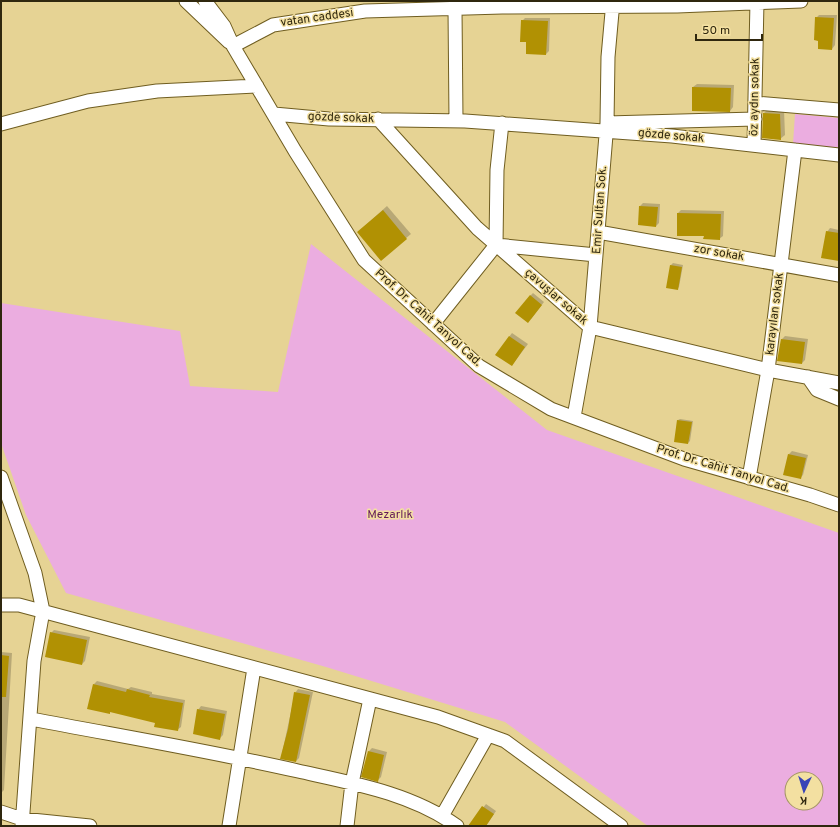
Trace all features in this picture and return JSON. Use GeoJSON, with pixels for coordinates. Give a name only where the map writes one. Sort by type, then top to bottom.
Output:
{"type":"FeatureCollection","features":[{"type":"Feature","properties":{"kind":"street"},"geometry":{"type":"LineString","coordinates":[[186,1],[233,46]]}},
{"type":"Feature","properties":{"kind":"street"},"geometry":{"type":"LineString","coordinates":[[205,1],[224,26],[233,46]]}},
{"type":"Feature","properties":{"kind":"street","name":"vatan caddesi"},"geometry":{"type":"LineString","coordinates":[[233,46],[273,25],[365,11],[420,5],[455,9],[502,4],[801,1]]}},
{"type":"Feature","properties":{"kind":"street","name":"öz aydın sokak"},"geometry":{"type":"LineString","coordinates":[[754,145],[757,2]]}},
{"type":"Feature","properties":{"kind":"street","name":"Emir Sultan Sok."},"geometry":{"type":"LineString","coordinates":[[574,417],[590,327],[606,127],[608,57],[613,3]]}},
{"type":"Feature","properties":{"kind":"street"},"geometry":{"type":"LineString","coordinates":[[455,9],[456,120]]}},
{"type":"Feature","properties":{"kind":"street","name":"Prof. Dr. Cahit Tanyol Cad."},"geometry":{"type":"LineString","coordinates":[[233,46],[364,260],[479,366],[551,408],[684,460],[839,505]]}},
{"type":"Feature","properties":{"kind":"street"},"geometry":{"type":"LineString","coordinates":[[1,124],[88,101],[158,91],[257,86]]}},
{"type":"Feature","properties":{"kind":"street"},"geometry":{"type":"LineString","coordinates":[[755,103],[839,110]]}},
{"type":"Feature","properties":{"kind":"street","name":"gözde sokak"},"geometry":{"type":"LineString","coordinates":[[274,114],[329,119],[456,120],[606,127],[755,120]]}},
{"type":"Feature","properties":{"kind":"street","name":"çavuşlar sokak"},"geometry":{"type":"LineString","coordinates":[[378,119],[477,228],[590,327],[768,370],[839,383]]}},
{"type":"Feature","properties":{"kind":"street"},"geometry":{"type":"LineString","coordinates":[[433,324],[496,245],[497,170],[502,123]]}},
{"type":"Feature","properties":{"kind":"street","name":"gözde sokak"},"geometry":{"type":"LineString","coordinates":[[606,127],[839,155]]}},
{"type":"Feature","properties":{"kind":"street","name":"karayılan sokak"},"geometry":{"type":"LineString","coordinates":[[749,478],[768,370],[795,150]]}},
{"type":"Feature","properties":{"kind":"street","name":"zor sokak"},"geometry":{"type":"LineString","coordinates":[[598,232],[839,275]]}},
{"type":"Feature","properties":{"kind":"street"},"geometry":{"type":"LineString","coordinates":[[496,245],[596,255]]}},
{"type":"Feature","properties":{"kind":"street"},"geometry":{"type":"LineString","coordinates":[[808,377],[817,390],[839,399]]}},
{"type":"Feature","properties":{"kind":"street"},"geometry":{"type":"LineString","coordinates":[[1,477],[35,573],[43,611],[34,661],[31,719],[22,822]]}},
{"type":"Feature","properties":{"kind":"street"},"geometry":{"type":"LineString","coordinates":[[1,605],[19,605],[43,611],[438,717],[505,741],[605,821],[621,826]]}},
{"type":"Feature","properties":{"kind":"street"},"geometry":{"type":"LineString","coordinates":[[229,826],[254,668]]}},
{"type":"Feature","properties":{"kind":"street"},"geometry":{"type":"LineString","coordinates":[[347,826],[352,783],[370,699]]}},
{"type":"Feature","properties":{"kind":"street"},"geometry":{"type":"LineString","coordinates":[[31,719],[239,758],[352,783],[392,795],[442,816],[457,826]]}},
{"type":"Feature","properties":{"kind":"street"},"geometry":{"type":"LineString","coordinates":[[442,816],[488,735]]}},
{"type":"Feature","properties":{"kind":"street"},"geometry":{"type":"LineString","coordinates":[[1,812],[22,822],[90,826]]}},
{"type":"Feature","properties":{"kind":"green space"},"geometry":{"type":"Polygon","coordinates":[[[795,114],[839,118],[839,148],[793,144],[795,114]]]}},
{"type":"Feature","properties":{"kind":"green space","name":"Mezarlık"},"geometry":{"type":"Polygon","coordinates":[[[311,244],[547,430],[839,533],[839,826],[648,826],[505,722],[326,667],[66,593],[26,515],[1,443],[1,303],[180,331],[190,386],[278,392],[311,244]]]}},
{"type":"Feature","properties":{"kind":"building"},"geometry":{"type":"Polygon","coordinates":[[[815,17],[834,18],[832,50],[818,49],[818,41],[814,40],[815,17]]]}},
{"type":"Feature","properties":{"kind":"building"},"geometry":{"type":"Polygon","coordinates":[[[521,20],[548,21],[546,55],[526,54],[526,42],[520,42],[521,20]]]}},
{"type":"Feature","properties":{"kind":"building"},"geometry":{"type":"Polygon","coordinates":[[[692,87],[731,88],[730,112],[692,111],[692,87]]]}},
{"type":"Feature","properties":{"kind":"building"},"geometry":{"type":"Polygon","coordinates":[[[763,113],[780,114],[781,140],[762,138],[763,113]]]}},
{"type":"Feature","properties":{"kind":"building"},"geometry":{"type":"Polygon","coordinates":[[[639,206],[658,207],[656,227],[638,225],[639,206]]]}},
{"type":"Feature","properties":{"kind":"building"},"geometry":{"type":"Polygon","coordinates":[[[383,210],[407,239],[381,261],[357,232],[383,210]]]}},
{"type":"Feature","properties":{"kind":"building"},"geometry":{"type":"Polygon","coordinates":[[[677,213],[721,214],[720,240],[703,239],[704,236],[677,236],[677,213]]]}},
{"type":"Feature","properties":{"kind":"building"},"geometry":{"type":"Polygon","coordinates":[[[826,231],[839,233],[839,261],[821,258],[826,231]]]}},
{"type":"Feature","properties":{"kind":"building"},"geometry":{"type":"Polygon","coordinates":[[[670,265],[682,267],[678,290],[666,288],[670,265]]]}},
{"type":"Feature","properties":{"kind":"building"},"geometry":{"type":"Polygon","coordinates":[[[530,295],[542,305],[528,323],[515,313],[530,295]]]}},
{"type":"Feature","properties":{"kind":"building"},"geometry":{"type":"Polygon","coordinates":[[[509,336],[525,347],[512,366],[495,355],[509,336]]]}},
{"type":"Feature","properties":{"kind":"building"},"geometry":{"type":"Polygon","coordinates":[[[781,339],[805,342],[802,364],[777,361],[781,339]]]}},
{"type":"Feature","properties":{"kind":"building"},"geometry":{"type":"Polygon","coordinates":[[[677,420],[692,422],[688,444],[674,442],[677,420]]]}},
{"type":"Feature","properties":{"kind":"building"},"geometry":{"type":"Polygon","coordinates":[[[788,454],[806,458],[801,479],[783,475],[788,454]]]}},
{"type":"Feature","properties":{"kind":"building"},"geometry":{"type":"Polygon","coordinates":[[[50,632],[87,640],[82,665],[45,657],[50,632]]]}},
{"type":"Feature","properties":{"kind":"building"},"geometry":{"type":"Polygon","coordinates":[[[1,655],[9,656],[6,697],[1,697],[1,655]]]}},
{"type":"Feature","properties":{"kind":"building"},"geometry":{"type":"Polygon","coordinates":[[[93,684],[126,692],[127,689],[150,695],[149,697],[183,703],[178,731],[154,727],[155,723],[110,712],[110,714],[87,709],[93,684]]]}},
{"type":"Feature","properties":{"kind":"building"},"geometry":{"type":"Polygon","coordinates":[[[294,692],[310,695],[296,762],[280,759],[288,729],[294,692]]]}},
{"type":"Feature","properties":{"kind":"building"},"geometry":{"type":"Polygon","coordinates":[[[197,709],[225,714],[220,740],[193,734],[197,709]]]}},
{"type":"Feature","properties":{"kind":"building"},"geometry":{"type":"Polygon","coordinates":[[[368,751],[384,755],[378,782],[361,777],[368,751]]]}},
{"type":"Feature","properties":{"kind":"building"},"geometry":{"type":"Polygon","coordinates":[[[482,806],[494,814],[486,826],[468,826],[482,806]]]}}]}
